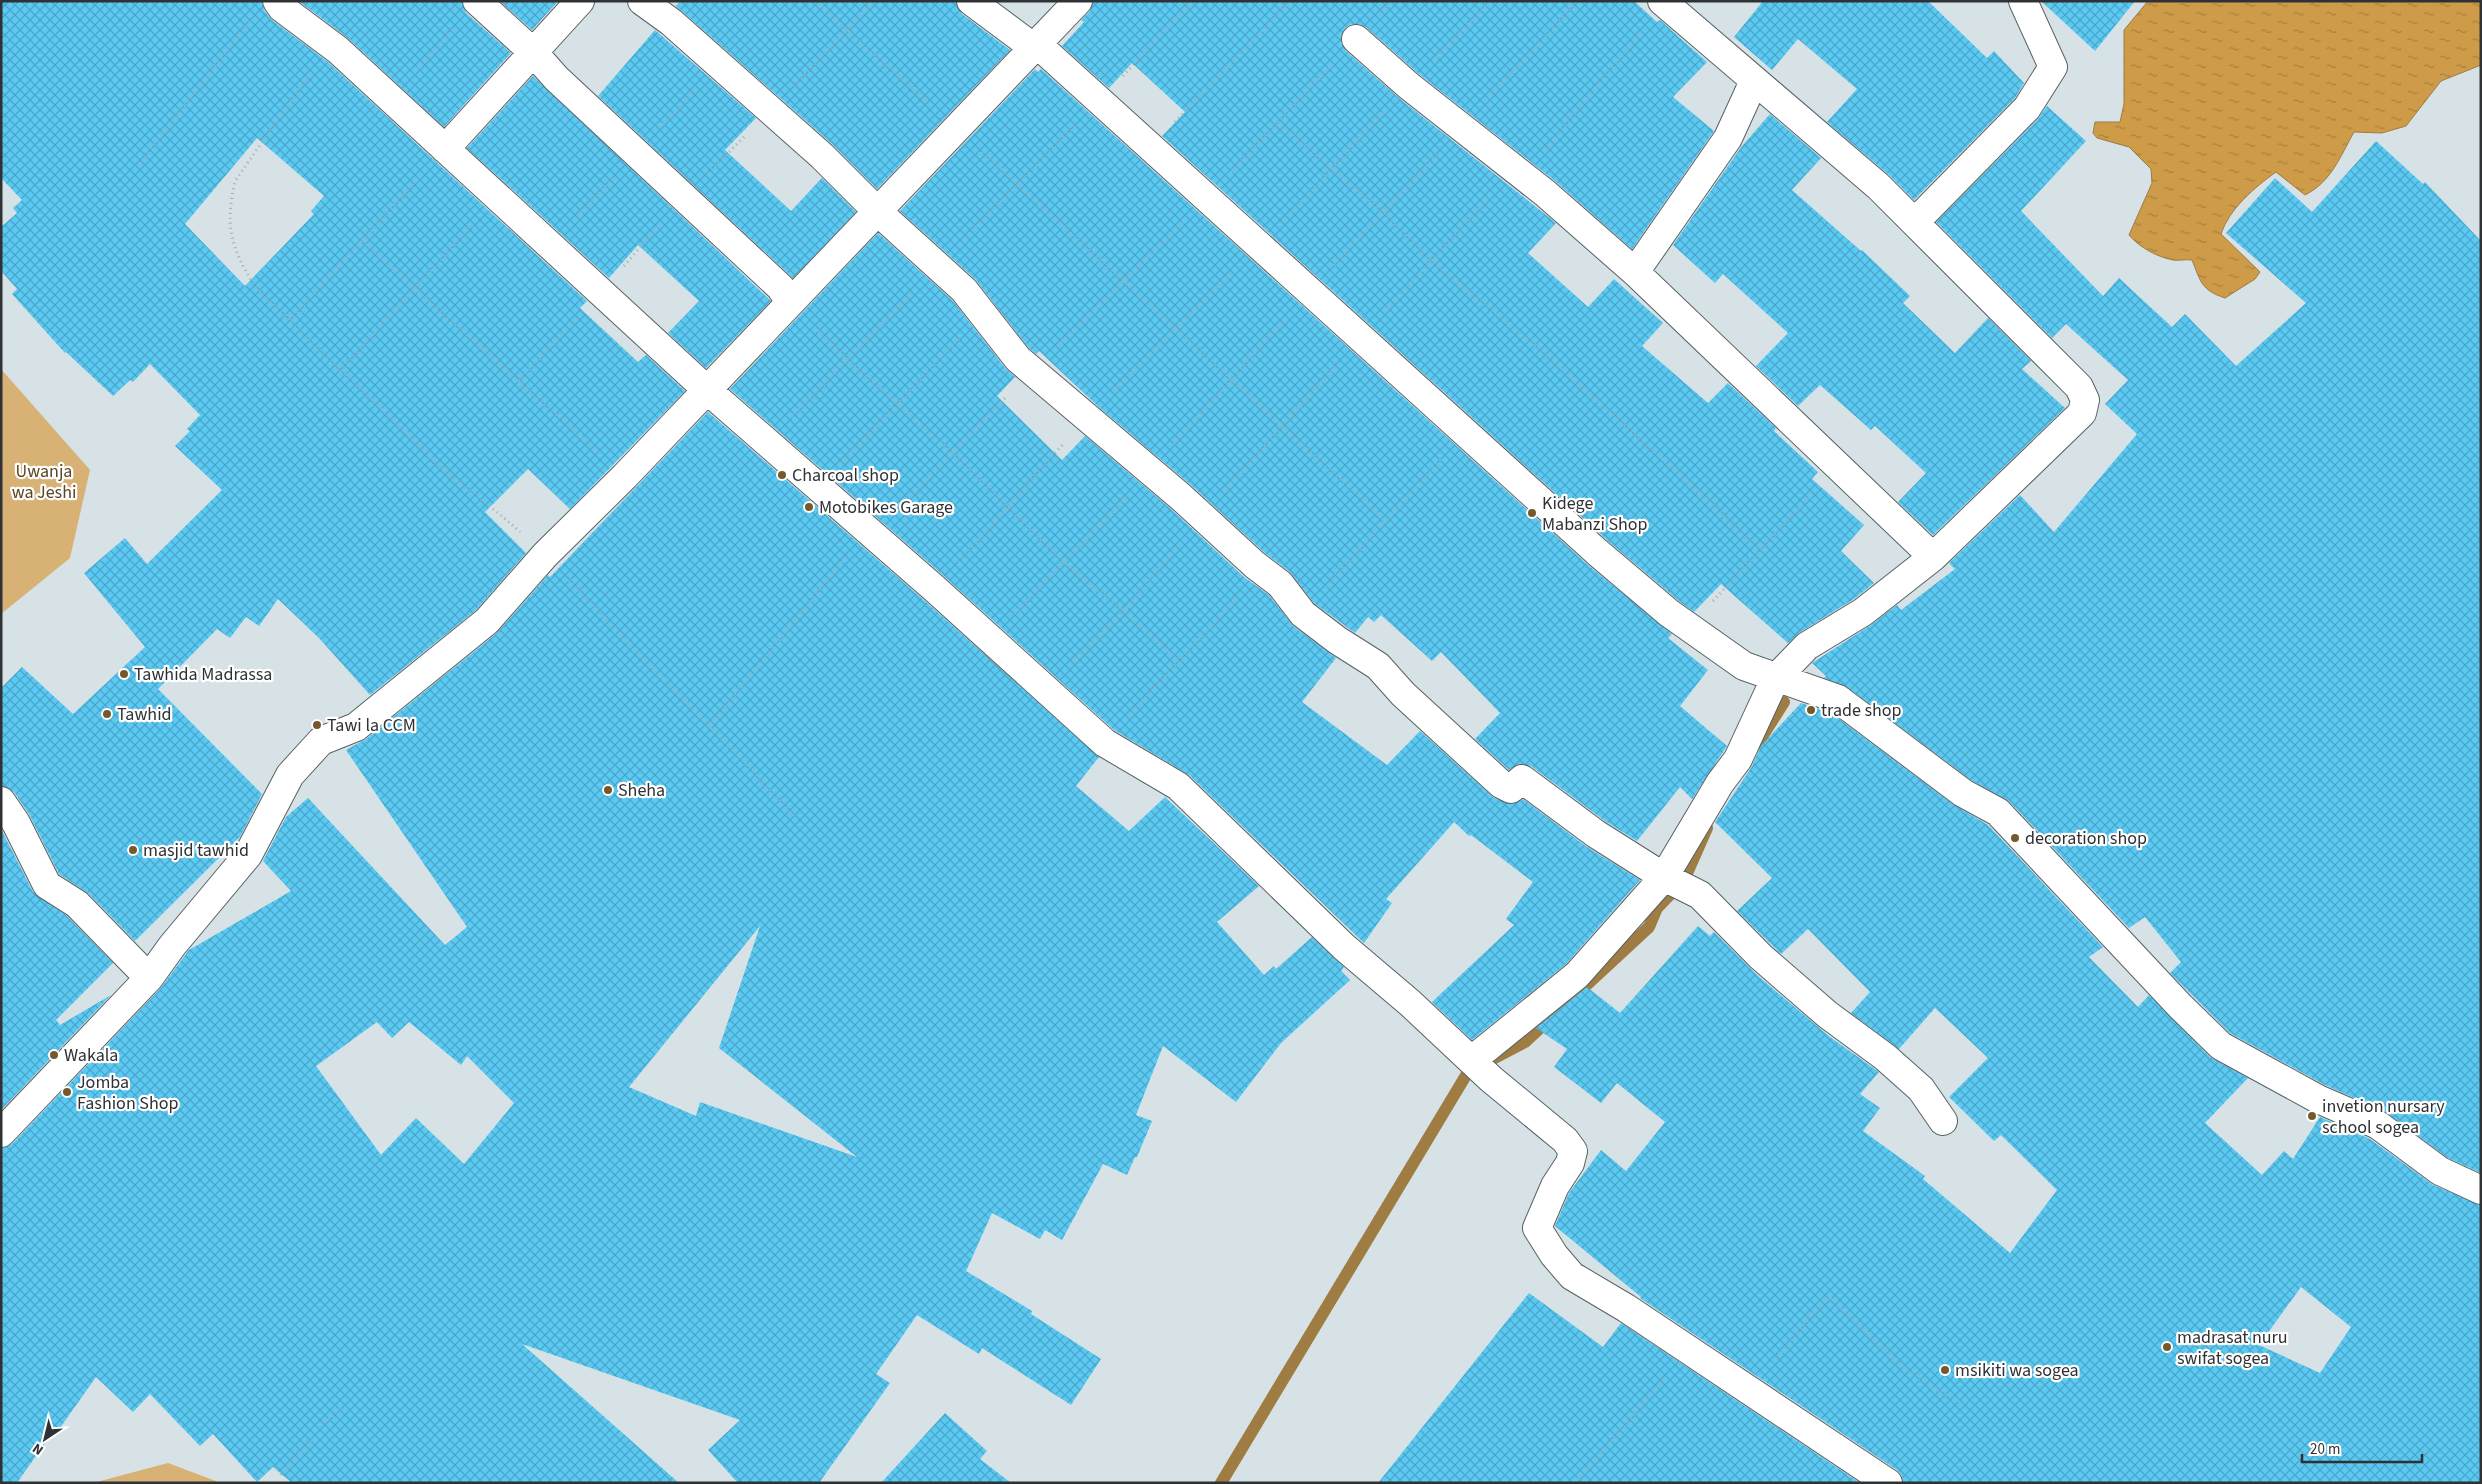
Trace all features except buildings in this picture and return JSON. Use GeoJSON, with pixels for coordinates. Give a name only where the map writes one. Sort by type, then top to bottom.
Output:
{"type":"FeatureCollection","features":[{"type":"Feature","properties":{"kind":"street"},"geometry":{"type":"LineString","coordinates":[[278,1],[282,8],[329,46],[338,50],[706,389],[935,589],[1104,744],[1178,786],[1344,947],[1482,1070],[1565,1140],[1573,1151],[1570,1163],[1555,1186],[1536,1228],[1554,1255],[1572,1276],[1690,1350],[1749,1392],[1888,1483]]}},
{"type":"Feature","properties":{"kind":"street"},"geometry":{"type":"LineString","coordinates":[[477,1],[534,53],[556,78],[780,287],[790,301]]}},
{"type":"Feature","properties":{"kind":"street"},"geometry":{"type":"LineString","coordinates":[[446,149],[580,1]]}},
{"type":"Feature","properties":{"kind":"street"},"geometry":{"type":"LineString","coordinates":[[642,1],[671,22],[822,156],[877,212],[964,290],[1018,359],[1151,471],[1280,584],[1303,614],[1337,640],[1378,666],[1403,694],[1501,784],[1512,789],[1522,779],[1596,834],[1664,876],[1700,895],[1761,957],[1828,1015],[1885,1057],[1921,1089],[1943,1121]]}},
{"type":"Feature","properties":{"kind":"street"},"geometry":{"type":"LineString","coordinates":[[971,1],[1036,46],[1100,100],[1597,552],[1689,627],[1744,666],[1775,679],[1838,699],[1963,793],[1998,812],[2180,1006],[2221,1046],[2318,1099],[2378,1126],[2440,1171],[2481,1190]]}},
{"type":"Feature","properties":{"kind":"street"},"geometry":{"type":"LineString","coordinates":[[5,1127],[149,978],[172,946],[248,856],[290,775],[321,741],[356,727],[487,621],[545,555],[625,476],[1078,1]]}},
{"type":"Feature","properties":{"kind":"street"},"geometry":{"type":"LineString","coordinates":[[1915,222],[2027,108],[2053,67],[2023,1]]}},
{"type":"Feature","properties":{"kind":"street"},"geometry":{"type":"LineString","coordinates":[[1482,1070],[1577,975],[1664,876],[1720,783],[1738,759],[1775,679],[1807,646],[1863,612],[1933,557],[2082,413],[2085,400],[2079,388],[1878,186],[1663,3]]}},
{"type":"Feature","properties":{"kind":"street"},"geometry":{"type":"LineString","coordinates":[[1356,39],[1409,86],[1520,174],[1636,272],[1933,557]]}},
{"type":"Feature","properties":{"kind":"street"},"geometry":{"type":"LineString","coordinates":[[1636,272],[1728,138],[1754,80]]}},
{"type":"Feature","properties":{"kind":"street"},"geometry":{"type":"LineString","coordinates":[[1,801],[16,824],[47,885],[77,904],[149,978]]}},
{"type":"Feature","properties":{"kind":"path"},"geometry":{"type":"LineString","coordinates":[[391,99],[477,1]]}},
{"type":"Feature","properties":{"kind":"path"},"geometry":{"type":"LineString","coordinates":[[815,1],[957,128],[1384,519]]}},
{"type":"Feature","properties":{"kind":"path"},"geometry":{"type":"LineString","coordinates":[[767,442],[848,360],[936,266],[1100,100],[1192,1]]}},
{"type":"Feature","properties":{"kind":"path"},"geometry":{"type":"LineString","coordinates":[[1152,147],[1290,1]]}},
{"type":"Feature","properties":{"kind":"path"},"geometry":{"type":"LineString","coordinates":[[1391,1],[1278,122],[1383,212],[1431,261],[1543,352],[1706,498],[1759,551]]}},
{"type":"Feature","properties":{"kind":"path"},"geometry":{"type":"LineString","coordinates":[[935,589],[1087,418],[1260,246],[1490,1]]}},
{"type":"Feature","properties":{"kind":"path"},"geometry":{"type":"LineString","coordinates":[[991,640],[1151,471],[1310,291],[1578,1]]}},
{"type":"Feature","properties":{"kind":"path"},"geometry":{"type":"LineString","coordinates":[[1045,690],[1124,611],[1203,516],[1360,337],[1431,261],[1520,174],[1663,3]]}},
{"type":"Feature","properties":{"kind":"path"},"geometry":{"type":"LineString","coordinates":[[142,161],[253,16]]}},
{"type":"Feature","properties":{"kind":"path"},"geometry":{"type":"LineString","coordinates":[[329,46],[236,181],[231,200],[230,232],[240,261],[254,285],[381,411],[408,433],[436,462],[494,509],[545,555],[797,818]]}},
{"type":"Feature","properties":{"kind":"path"},"geometry":{"type":"LineString","coordinates":[[290,320],[446,149]]}},
{"type":"Feature","properties":{"kind":"path"},"geometry":{"type":"LineString","coordinates":[[340,371],[498,198]]}},
{"type":"Feature","properties":{"kind":"path"},"geometry":{"type":"LineString","coordinates":[[362,241],[625,476]]}},
{"type":"Feature","properties":{"kind":"path"},"geometry":{"type":"LineString","coordinates":[[710,726],[871,532],[953,454],[1032,371],[1124,282]]}},
{"type":"Feature","properties":{"kind":"path"},"geometry":{"type":"LineString","coordinates":[[790,301],[848,360],[953,454],[1064,563],[1124,611],[1179,661]]}},
{"type":"Feature","properties":{"kind":"path"},"geometry":{"type":"LineString","coordinates":[[818,487],[982,315]]}},
{"type":"Feature","properties":{"kind":"path"},"geometry":{"type":"LineString","coordinates":[[1303,614],[1384,519],[1466,432]]}},
{"type":"Feature","properties":{"kind":"path"},"geometry":{"type":"LineString","coordinates":[[1689,627],[1837,466]]}},
{"type":"Feature","properties":{"kind":"path"},"geometry":{"type":"LineString","coordinates":[[1104,744],[1263,571]]}},
{"type":"Feature","properties":{"kind":"path"},"geometry":{"type":"LineString","coordinates":[[1749,1392],[1810,1317],[1830,1296],[1897,1362],[1931,1387],[1967,1405]]}},
{"type":"Feature","properties":{"kind":"path"},"geometry":{"type":"LineString","coordinates":[[1575,1483],[1690,1350]]}},
{"type":"Feature","properties":{"kind":"path"},"geometry":{"type":"LineString","coordinates":[[325,1423],[340,1408]]}},
{"type":"Feature","properties":{"kind":"path"},"geometry":{"type":"LineString","coordinates":[[281,1475],[313,1439]]}},
{"type":"Feature","properties":{"kind":"green space","name":"Uwanja wa Jeshi"},"geometry":{"type":"Polygon","coordinates":[[[1,369],[90,470],[70,558],[1,614],[1,369]]]}},
{"type":"Feature","properties":{"kind":"green space"},"geometry":{"type":"Polygon","coordinates":[[[168,1463],[221,1483],[93,1483],[168,1463]]]}},
{"type":"Feature","properties":{"kind":"water"},"geometry":{"type":"Polygon","coordinates":[[[2148,1],[2481,1],[2481,65],[2441,81],[2406,126],[2382,133],[2354,132],[2328,176],[2314,190],[2305,195],[2276,172],[2251,192],[2230,216],[2221,234],[2260,272],[2255,279],[2225,298],[2206,288],[2192,260],[2173,260],[2161,257],[2143,247],[2129,235],[2152,183],[2151,169],[2129,147],[2097,138],[2093,133],[2095,122],[2120,122],[2124,104],[2124,30],[2148,1]]]}},
{"type":"Feature","properties":{"kind":"waterway"},"geometry":{"type":"LineString","coordinates":[[1758,743],[1784,702]]}},
{"type":"Feature","properties":{"kind":"waterway"},"geometry":{"type":"LineString","coordinates":[[1221,1483],[1468,1072],[1525,1042],[1649,927],[1657,908],[1684,880],[1707,828]]}},
{"type":"Feature","properties":{"kind":"place","name":"Charcoal shop"},"geometry":{"type":"Point","coordinates":[782,475]}},
{"type":"Feature","properties":{"kind":"place","name":"Motobikes Garage"},"geometry":{"type":"Point","coordinates":[809,507]}},
{"type":"Feature","properties":{"kind":"place","name":"Kidege Mabanzi Shop"},"geometry":{"type":"Point","coordinates":[1532,513]}},
{"type":"Feature","properties":{"kind":"place","name":"Tawhida Madrassa"},"geometry":{"type":"Point","coordinates":[124,674]}},
{"type":"Feature","properties":{"kind":"place","name":"trade shop"},"geometry":{"type":"Point","coordinates":[1811,710]}},
{"type":"Feature","properties":{"kind":"place","name":"Tawhid"},"geometry":{"type":"Point","coordinates":[107,714]}},
{"type":"Feature","properties":{"kind":"place","name":"Tawi la CCM"},"geometry":{"type":"Point","coordinates":[317,725]}},
{"type":"Feature","properties":{"kind":"place","name":"Sheha"},"geometry":{"type":"Point","coordinates":[608,790]}},
{"type":"Feature","properties":{"kind":"place","name":"decoration shop"},"geometry":{"type":"Point","coordinates":[2015,838]}},
{"type":"Feature","properties":{"kind":"place","name":"masjid tawhid"},"geometry":{"type":"Point","coordinates":[133,850]}},
{"type":"Feature","properties":{"kind":"place","name":"Wakala"},"geometry":{"type":"Point","coordinates":[54,1055]}},
{"type":"Feature","properties":{"kind":"place","name":"Jomba Fashion Shop"},"geometry":{"type":"Point","coordinates":[67,1092]}},
{"type":"Feature","properties":{"kind":"place","name":"invetion nursary school sogea"},"geometry":{"type":"Point","coordinates":[2312,1116]}},
{"type":"Feature","properties":{"kind":"place","name":"madrasat nuru swifat sogea"},"geometry":{"type":"Point","coordinates":[2167,1347]}},
{"type":"Feature","properties":{"kind":"place","name":"msikiti wa sogea"},"geometry":{"type":"Point","coordinates":[1945,1370]}}]}
